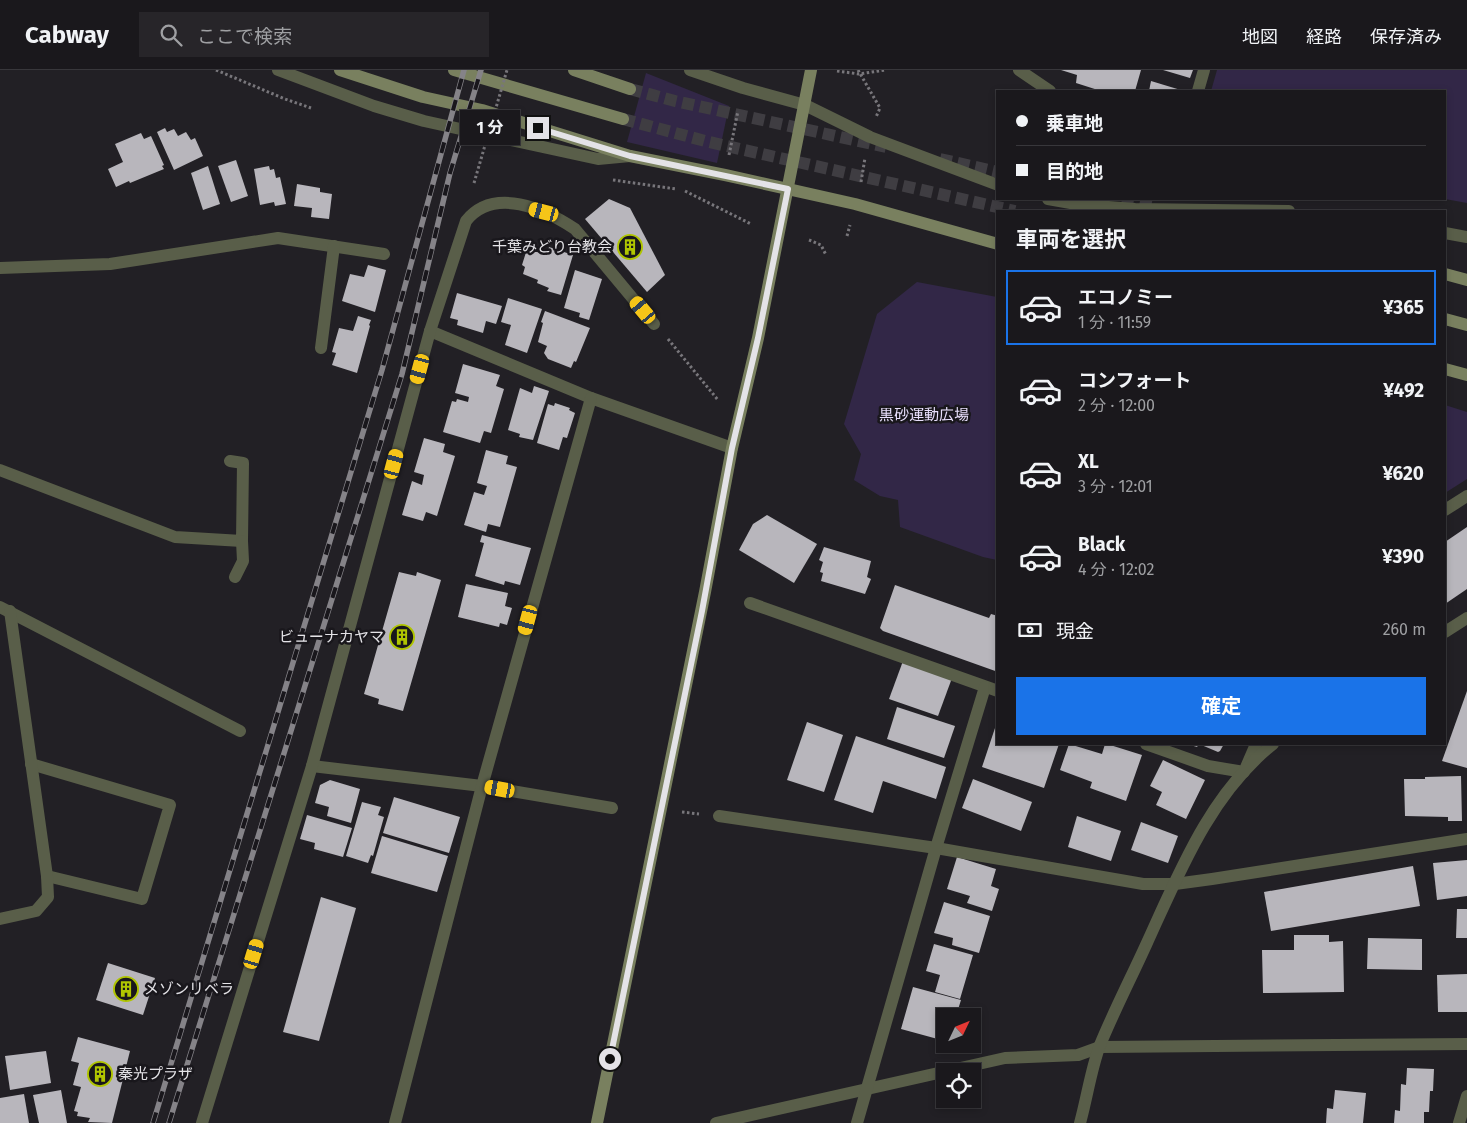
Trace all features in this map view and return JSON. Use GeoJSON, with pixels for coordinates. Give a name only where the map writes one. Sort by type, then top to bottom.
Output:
{"type":"FeatureCollection","features":[{"type":"Feature","properties":{"kind":"street"},"geometry":{"type":"LineString","coordinates":[[278,70],[374,106],[424,121],[598,159],[630,156]]}},
{"type":"Feature","properties":{"kind":"street"},"geometry":{"type":"LineString","coordinates":[[340,70],[423,97],[482,110],[630,156],[855,204],[996,243]]}},
{"type":"Feature","properties":{"kind":"street"},"geometry":{"type":"LineString","coordinates":[[454,70],[623,119]]}},
{"type":"Feature","properties":{"kind":"street"},"geometry":{"type":"LineString","coordinates":[[574,70],[630,89]]}},
{"type":"Feature","properties":{"kind":"street"},"geometry":{"type":"LineString","coordinates":[[690,70],[743,88],[805,105],[870,137],[996,185]]}},
{"type":"Feature","properties":{"kind":"street"},"geometry":{"type":"LineString","coordinates":[[597,1123],[703,602],[732,448],[758,338],[812,70]]}},
{"type":"Feature","properties":{"kind":"street"},"geometry":{"type":"LineString","coordinates":[[1019,70],[1049,90]]}},
{"type":"Feature","properties":{"kind":"street"},"geometry":{"type":"LineString","coordinates":[[1198,90],[1204,70]]}},
{"type":"Feature","properties":{"kind":"street"},"geometry":{"type":"LineString","coordinates":[[1054,200],[1082,205],[1135,209],[1266,210]]}},
{"type":"Feature","properties":{"kind":"street"},"geometry":{"type":"LineString","coordinates":[[202,1123],[312,766],[430,331],[466,221],[482,206],[494,203],[507,203],[544,212],[559,219],[575,229],[654,324]]}},
{"type":"Feature","properties":{"kind":"street"},"geometry":{"type":"LineString","coordinates":[[1446,232],[1467,237]]}},
{"type":"Feature","properties":{"kind":"street"},"geometry":{"type":"LineString","coordinates":[[0,268],[110,264],[278,238],[384,254]]}},
{"type":"Feature","properties":{"kind":"street"},"geometry":{"type":"LineString","coordinates":[[322,348],[334,246]]}},
{"type":"Feature","properties":{"kind":"street"},"geometry":{"type":"LineString","coordinates":[[1446,274],[1467,280]]}},
{"type":"Feature","properties":{"kind":"street"},"geometry":{"type":"LineString","coordinates":[[1446,319],[1467,325]]}},
{"type":"Feature","properties":{"kind":"street"},"geometry":{"type":"LineString","coordinates":[[430,331],[591,398],[732,448]]}},
{"type":"Feature","properties":{"kind":"street"},"geometry":{"type":"LineString","coordinates":[[1446,368],[1467,375]]}},
{"type":"Feature","properties":{"kind":"street"},"geometry":{"type":"LineString","coordinates":[[395,1123],[482,786],[591,398]]}},
{"type":"Feature","properties":{"kind":"street"},"geometry":{"type":"LineString","coordinates":[[230,461],[242,463],[242,541],[244,561],[235,577]]}},
{"type":"Feature","properties":{"kind":"street"},"geometry":{"type":"LineString","coordinates":[[0,470],[175,537],[242,541]]}},
{"type":"Feature","properties":{"kind":"street"},"geometry":{"type":"LineString","coordinates":[[1446,509],[1467,496]]}},
{"type":"Feature","properties":{"kind":"street"},"geometry":{"type":"LineString","coordinates":[[750,603],[996,690]]}},
{"type":"Feature","properties":{"kind":"street"},"geometry":{"type":"LineString","coordinates":[[5,609],[240,731]]}},
{"type":"Feature","properties":{"kind":"street"},"geometry":{"type":"LineString","coordinates":[[0,919],[36,912],[48,897],[47,876],[31,764],[5,609]]}},
{"type":"Feature","properties":{"kind":"street"},"geometry":{"type":"LineString","coordinates":[[1446,631],[1467,618]]}},
{"type":"Feature","properties":{"kind":"street"},"geometry":{"type":"LineString","coordinates":[[857,1123],[936,848],[985,687]]}},
{"type":"Feature","properties":{"kind":"street"},"geometry":{"type":"LineString","coordinates":[[1149,745],[1208,766],[1244,772]]}},
{"type":"Feature","properties":{"kind":"street"},"geometry":{"type":"LineString","coordinates":[[1244,772],[1256,745]]}},
{"type":"Feature","properties":{"kind":"street"},"geometry":{"type":"LineString","coordinates":[[1080,1123],[1100,1047],[1175,884],[1206,823],[1224,795],[1272,745]]}},
{"type":"Feature","properties":{"kind":"street"},"geometry":{"type":"LineString","coordinates":[[31,764],[170,805],[142,899],[47,876]]}},
{"type":"Feature","properties":{"kind":"street"},"geometry":{"type":"LineString","coordinates":[[312,766],[482,786],[612,808]]}},
{"type":"Feature","properties":{"kind":"street"},"geometry":{"type":"LineString","coordinates":[[719,816],[936,848],[1143,884],[1175,884],[1467,839]]}},
{"type":"Feature","properties":{"kind":"street"},"geometry":{"type":"LineString","coordinates":[[716,1123],[1005,1058],[1078,1055],[1100,1047],[1467,1044]]}},
{"type":"Feature","properties":{"kind":"street"},"geometry":{"type":"LineString","coordinates":[[1458,1123],[1467,1096]]}},
{"type":"Feature","properties":{"kind":"path"},"geometry":{"type":"LineString","coordinates":[[474,183],[507,70]]}},
{"type":"Feature","properties":{"kind":"path"},"geometry":{"type":"LineString","coordinates":[[836,71],[882,70]]}},
{"type":"Feature","properties":{"kind":"path"},"geometry":{"type":"LineString","coordinates":[[858,72],[880,108],[875,119]]}},
{"type":"Feature","properties":{"kind":"path"},"geometry":{"type":"LineString","coordinates":[[728,163],[738,112]]}},
{"type":"Feature","properties":{"kind":"path"},"geometry":{"type":"LineString","coordinates":[[861,182],[866,153]]}},
{"type":"Feature","properties":{"kind":"path"},"geometry":{"type":"LineString","coordinates":[[846,236],[850,225]]}},
{"type":"Feature","properties":{"kind":"path"},"geometry":{"type":"LineString","coordinates":[[808,240],[821,245],[826,255]]}},
{"type":"Feature","properties":{"kind":"path"},"geometry":{"type":"LineString","coordinates":[[654,324],[718,400]]}},
{"type":"Feature","properties":{"kind":"green space"},"geometry":{"type":"Polygon","coordinates":[[[1217,70],[1467,70],[1467,203],[1446,199],[1446,90],[1211,90],[1217,70]]]}},
{"type":"Feature","properties":{"kind":"green space"},"geometry":{"type":"Polygon","coordinates":[[[646,73],[729,106],[717,163],[627,142],[646,73]]]}},
{"type":"Feature","properties":{"kind":"green space","name":"黒砂運動広場"},"geometry":{"type":"Polygon","coordinates":[[[917,282],[996,297],[996,560],[983,557],[900,527],[898,500],[880,496],[854,480],[861,454],[844,424],[877,314],[917,282]]]}},
{"type":"Feature","properties":{"kind":"green space"},"geometry":{"type":"Polygon","coordinates":[[[1446,405],[1467,412],[1467,479],[1446,492],[1446,405]]]}},
{"type":"Feature","properties":{"kind":"building"},"geometry":{"type":"Polygon","coordinates":[[[1061,70],[1141,70],[1135,90],[1098,90],[1076,83],[1077,75],[1061,70]]]}},
{"type":"Feature","properties":{"kind":"building"},"geometry":{"type":"Polygon","coordinates":[[[1163,70],[1193,70],[1190,78],[1163,70]]]}},
{"type":"Feature","properties":{"kind":"building"},"geometry":{"type":"Polygon","coordinates":[[[1151,81],[1181,90],[1149,90],[1151,81]]]}},
{"type":"Feature","properties":{"kind":"building"},"geometry":{"type":"Polygon","coordinates":[[[165,128],[167,132],[174,129],[178,136],[186,132],[191,140],[195,138],[203,156],[174,170],[157,132],[165,128]]]}},
{"type":"Feature","properties":{"kind":"building"},"geometry":{"type":"Polygon","coordinates":[[[141,133],[144,139],[151,136],[164,169],[116,187],[108,169],[123,162],[115,144],[141,133]]]}},
{"type":"Feature","properties":{"kind":"building"},"geometry":{"type":"Polygon","coordinates":[[[236,160],[248,196],[231,202],[218,166],[236,160]]]}},
{"type":"Feature","properties":{"kind":"building"},"geometry":{"type":"Polygon","coordinates":[[[208,166],[220,204],[203,210],[191,173],[208,166]]]}},
{"type":"Feature","properties":{"kind":"building"},"geometry":{"type":"Polygon","coordinates":[[[269,166],[270,170],[274,169],[276,178],[280,177],[286,204],[275,206],[274,202],[260,205],[254,169],[269,166]]]}},
{"type":"Feature","properties":{"kind":"building"},"geometry":{"type":"Polygon","coordinates":[[[297,184],[320,188],[320,192],[332,194],[329,219],[311,217],[312,208],[294,206],[297,184]]]}},
{"type":"Feature","properties":{"kind":"building","name":"千葉みどり台教会"},"geometry":{"type":"Polygon","coordinates":[[[609,199],[630,208],[665,275],[647,292],[585,219],[609,199]]]}},
{"type":"Feature","properties":{"kind":"building"},"geometry":{"type":"Polygon","coordinates":[[[549,247],[573,255],[561,295],[547,291],[549,288],[537,283],[538,280],[523,274],[525,267],[522,265],[527,249],[547,255],[549,247]]]}},
{"type":"Feature","properties":{"kind":"building"},"geometry":{"type":"Polygon","coordinates":[[[368,265],[386,270],[375,312],[342,301],[350,274],[364,277],[368,265]]]}},
{"type":"Feature","properties":{"kind":"building"},"geometry":{"type":"Polygon","coordinates":[[[575,270],[602,279],[589,320],[579,317],[580,313],[564,308],[575,270]]]}},
{"type":"Feature","properties":{"kind":"building"},"geometry":{"type":"Polygon","coordinates":[[[457,293],[502,306],[496,324],[486,321],[483,333],[457,325],[458,320],[450,318],[457,293]]]}},
{"type":"Feature","properties":{"kind":"building"},"geometry":{"type":"Polygon","coordinates":[[[508,298],[542,309],[527,353],[505,345],[511,325],[501,322],[508,298]]]}},
{"type":"Feature","properties":{"kind":"building"},"geometry":{"type":"Polygon","coordinates":[[[545,311],[590,328],[576,362],[574,361],[571,368],[548,359],[544,353],[547,346],[538,342],[545,311]]]}},
{"type":"Feature","properties":{"kind":"building"},"geometry":{"type":"Polygon","coordinates":[[[358,316],[371,320],[357,373],[332,365],[336,353],[332,352],[339,328],[353,331],[358,316]]]}},
{"type":"Feature","properties":{"kind":"building"},"geometry":{"type":"Polygon","coordinates":[[[463,364],[500,375],[496,386],[504,389],[491,433],[484,431],[480,443],[443,432],[452,401],[456,402],[457,399],[468,402],[469,397],[455,393],[463,364]]]}},
{"type":"Feature","properties":{"kind":"building"},"geometry":{"type":"Polygon","coordinates":[[[534,386],[549,391],[533,440],[519,437],[520,434],[508,430],[520,388],[532,393],[534,386]]]}},
{"type":"Feature","properties":{"kind":"building"},"geometry":{"type":"Polygon","coordinates":[[[555,403],[570,408],[569,410],[575,413],[567,438],[563,437],[559,450],[537,443],[548,404],[554,406],[555,403]]]}},
{"type":"Feature","properties":{"kind":"building"},"geometry":{"type":"Polygon","coordinates":[[[424,438],[445,444],[443,452],[455,456],[437,516],[426,512],[423,521],[402,515],[412,481],[422,485],[424,475],[414,472],[424,438]]]}},
{"type":"Feature","properties":{"kind":"building"},"geometry":{"type":"Polygon","coordinates":[[[486,450],[508,456],[506,464],[517,467],[500,527],[488,524],[486,532],[464,525],[474,492],[484,495],[487,486],[477,483],[486,450]]]}},
{"type":"Feature","properties":{"kind":"building"},"geometry":{"type":"Polygon","coordinates":[[[767,515],[817,544],[794,583],[739,550],[753,524],[767,515]]]}},
{"type":"Feature","properties":{"kind":"building"},"geometry":{"type":"Polygon","coordinates":[[[1467,527],[1467,589],[1446,603],[1446,541],[1467,527]]]}},
{"type":"Feature","properties":{"kind":"building"},"geometry":{"type":"Polygon","coordinates":[[[482,535],[531,548],[520,585],[505,581],[504,585],[475,576],[484,543],[480,542],[482,535]]]}},
{"type":"Feature","properties":{"kind":"building"},"geometry":{"type":"Polygon","coordinates":[[[824,547],[871,561],[867,577],[871,579],[865,594],[821,581],[823,573],[820,572],[823,562],[819,560],[824,547]]]}},
{"type":"Feature","properties":{"kind":"building","name":"ビューナカヤマ"},"geometry":{"type":"Polygon","coordinates":[[[399,572],[416,576],[417,572],[441,580],[403,711],[378,704],[379,699],[364,694],[399,572]]]}},
{"type":"Feature","properties":{"kind":"building"},"geometry":{"type":"Polygon","coordinates":[[[466,584],[508,593],[505,606],[512,608],[507,625],[500,623],[499,627],[458,617],[466,584]]]}},
{"type":"Feature","properties":{"kind":"building"},"geometry":{"type":"Polygon","coordinates":[[[895,585],[989,618],[991,614],[996,615],[996,671],[883,631],[880,628],[895,585]]]}},
{"type":"Feature","properties":{"kind":"building"},"geometry":{"type":"Polygon","coordinates":[[[903,661],[952,678],[938,716],[889,699],[903,661]]]}},
{"type":"Feature","properties":{"kind":"building"},"geometry":{"type":"Polygon","coordinates":[[[1467,691],[1467,768],[1442,761],[1467,691]]]}},
{"type":"Feature","properties":{"kind":"building"},"geometry":{"type":"Polygon","coordinates":[[[897,707],[955,726],[944,758],[887,739],[897,707]]]}},
{"type":"Feature","properties":{"kind":"building"},"geometry":{"type":"Polygon","coordinates":[[[807,722],[843,735],[824,792],[787,780],[807,722]]]}},
{"type":"Feature","properties":{"kind":"building"},"geometry":{"type":"Polygon","coordinates":[[[996,725],[996,745],[1059,745],[1044,788],[982,767],[996,725]]]}},
{"type":"Feature","properties":{"kind":"building"},"geometry":{"type":"Polygon","coordinates":[[[856,736],[946,767],[936,799],[883,781],[873,813],[834,800],[856,736]]]}},
{"type":"Feature","properties":{"kind":"building"},"geometry":{"type":"Polygon","coordinates":[[[1069,745],[1102,754],[1105,745],[1110,745],[1142,755],[1126,801],[1090,788],[1092,782],[1060,770],[1069,745]]]}},
{"type":"Feature","properties":{"kind":"building"},"geometry":{"type":"Polygon","coordinates":[[[1201,745],[1223,745],[1218,752],[1201,745]]]}},
{"type":"Feature","properties":{"kind":"building"},"geometry":{"type":"Polygon","coordinates":[[[1163,760],[1205,780],[1186,819],[1156,805],[1162,792],[1150,786],[1163,760]]]}},
{"type":"Feature","properties":{"kind":"building"},"geometry":{"type":"Polygon","coordinates":[[[1461,776],[1462,821],[1448,821],[1448,817],[1405,816],[1404,779],[1461,776]]]}},
{"type":"Feature","properties":{"kind":"building"},"geometry":{"type":"Polygon","coordinates":[[[973,779],[1032,802],[1021,831],[962,808],[973,779]]]}},
{"type":"Feature","properties":{"kind":"building"},"geometry":{"type":"Polygon","coordinates":[[[330,780],[360,789],[351,823],[327,816],[329,807],[315,803],[320,785],[330,780]]]}},
{"type":"Feature","properties":{"kind":"building"},"geometry":{"type":"Polygon","coordinates":[[[394,797],[460,817],[449,853],[383,833],[394,797]]]}},
{"type":"Feature","properties":{"kind":"building"},"geometry":{"type":"Polygon","coordinates":[[[362,802],[381,807],[378,815],[384,817],[373,856],[371,855],[368,863],[346,856],[362,802]]]}},
{"type":"Feature","properties":{"kind":"building"},"geometry":{"type":"Polygon","coordinates":[[[307,815],[352,828],[343,857],[314,849],[315,843],[300,839],[307,815]]]}},
{"type":"Feature","properties":{"kind":"building"},"geometry":{"type":"Polygon","coordinates":[[[1077,816],[1121,831],[1111,861],[1068,847],[1077,816]]]}},
{"type":"Feature","properties":{"kind":"building"},"geometry":{"type":"Polygon","coordinates":[[[1141,822],[1178,836],[1168,863],[1131,850],[1141,822]]]}},
{"type":"Feature","properties":{"kind":"building"},"geometry":{"type":"Polygon","coordinates":[[[382,836],[448,856],[437,892],[371,873],[382,836]]]}},
{"type":"Feature","properties":{"kind":"building"},"geometry":{"type":"Polygon","coordinates":[[[957,857],[996,869],[991,886],[999,889],[992,911],[967,903],[970,896],[947,889],[957,857]]]}},
{"type":"Feature","properties":{"kind":"building"},"geometry":{"type":"Polygon","coordinates":[[[1467,860],[1467,896],[1437,900],[1433,863],[1467,860]]]}},
{"type":"Feature","properties":{"kind":"building"},"geometry":{"type":"Polygon","coordinates":[[[1413,866],[1420,906],[1271,931],[1264,892],[1413,866]]]}},
{"type":"Feature","properties":{"kind":"building"},"geometry":{"type":"Polygon","coordinates":[[[321,897],[356,908],[319,1041],[283,1032],[321,897]]]}},
{"type":"Feature","properties":{"kind":"building"},"geometry":{"type":"Polygon","coordinates":[[[944,902],[990,916],[979,953],[952,945],[953,938],[934,933],[944,902]]]}},
{"type":"Feature","properties":{"kind":"building"},"geometry":{"type":"Polygon","coordinates":[[[1457,909],[1467,909],[1467,938],[1456,938],[1457,909]]]}},
{"type":"Feature","properties":{"kind":"building"},"geometry":{"type":"Polygon","coordinates":[[[1294,935],[1329,935],[1329,942],[1343,941],[1344,992],[1263,993],[1262,950],[1294,950],[1294,935]]]}},
{"type":"Feature","properties":{"kind":"building"},"geometry":{"type":"Polygon","coordinates":[[[1368,938],[1422,939],[1422,970],[1367,969],[1368,938]]]}},
{"type":"Feature","properties":{"kind":"building"},"geometry":{"type":"Polygon","coordinates":[[[934,944],[973,955],[960,999],[935,992],[940,975],[926,971],[934,944]]]}},
{"type":"Feature","properties":{"kind":"building","name":"メゾンリベラ"},"geometry":{"type":"Polygon","coordinates":[[[108,963],[155,978],[143,1015],[96,1000],[108,963]]]}},
{"type":"Feature","properties":{"kind":"building"},"geometry":{"type":"Polygon","coordinates":[[[1467,974],[1467,1012],[1438,1012],[1437,975],[1467,974]]]}},
{"type":"Feature","properties":{"kind":"building"},"geometry":{"type":"Polygon","coordinates":[[[913,987],[961,1000],[958,1008],[936,1008],[936,1039],[901,1029],[913,987]]]}},
{"type":"Feature","properties":{"kind":"building","name":"秦光プラザ"},"geometry":{"type":"Polygon","coordinates":[[[78,1037],[130,1051],[112,1123],[88,1122],[90,1118],[77,1116],[78,1112],[74,1111],[81,1087],[73,1085],[79,1063],[71,1061],[78,1037]]]}},
{"type":"Feature","properties":{"kind":"building"},"geometry":{"type":"Polygon","coordinates":[[[46,1051],[51,1083],[10,1090],[5,1056],[46,1051]]]}},
{"type":"Feature","properties":{"kind":"building"},"geometry":{"type":"Polygon","coordinates":[[[1407,1068],[1434,1069],[1433,1091],[1430,1091],[1429,1112],[1424,1112],[1424,1123],[1394,1123],[1395,1110],[1400,1111],[1401,1084],[1406,1085],[1407,1068]]]}},
{"type":"Feature","properties":{"kind":"building"},"geometry":{"type":"Polygon","coordinates":[[[61,1090],[67,1123],[39,1123],[33,1095],[61,1090]]]}},
{"type":"Feature","properties":{"kind":"building"},"geometry":{"type":"Polygon","coordinates":[[[1335,1090],[1366,1093],[1363,1123],[1326,1123],[1327,1108],[1333,1109],[1335,1090]]]}},
{"type":"Feature","properties":{"kind":"building"},"geometry":{"type":"Polygon","coordinates":[[[24,1094],[29,1123],[0,1123],[0,1098],[24,1094]]]}},
{"type":"Feature","properties":{"kind":"tunnel"},"geometry":{"type":"LineString","coordinates":[[630,89],[675,101],[886,147]]}},
{"type":"Feature","properties":{"kind":"tunnel"},"geometry":{"type":"LineString","coordinates":[[623,119],[709,142],[1011,210]]}},
{"type":"Feature","properties":{"kind":"tunnel"},"geometry":{"type":"LineString","coordinates":[[940,159],[996,172]]}},
{"type":"Feature","properties":{"kind":"tunnel"},"geometry":{"type":"LineString","coordinates":[[1127,200],[1156,206]]}},
{"type":"Feature","properties":{"kind":"railway"},"geometry":{"type":"LineString","coordinates":[[153,1123],[382,370],[464,70]]}},
{"type":"Feature","properties":{"kind":"railway"},"geometry":{"type":"LineString","coordinates":[[169,1123],[402,374],[450,173],[481,70]]}},
{"type":"Feature","properties":{"kind":"place","name":"千葉みどり台教会"},"geometry":{"type":"Point","coordinates":[630,247]}},
{"type":"Feature","properties":{"kind":"place","name":"ビューナカヤマ"},"geometry":{"type":"Point","coordinates":[402,637]}},
{"type":"Feature","properties":{"kind":"place","name":"メゾンリベラ"},"geometry":{"type":"Point","coordinates":[126,989]}},
{"type":"Feature","properties":{"kind":"place","name":"秦光プラザ"},"geometry":{"type":"Point","coordinates":[100,1074]}},
{"type":"Feature","properties":{"kind":"route"},"geometry":{"type":"LineString","coordinates":[[538,128],[630,156],[788,189],[758,338],[732,448],[702,611],[610,1059]]}}]}
